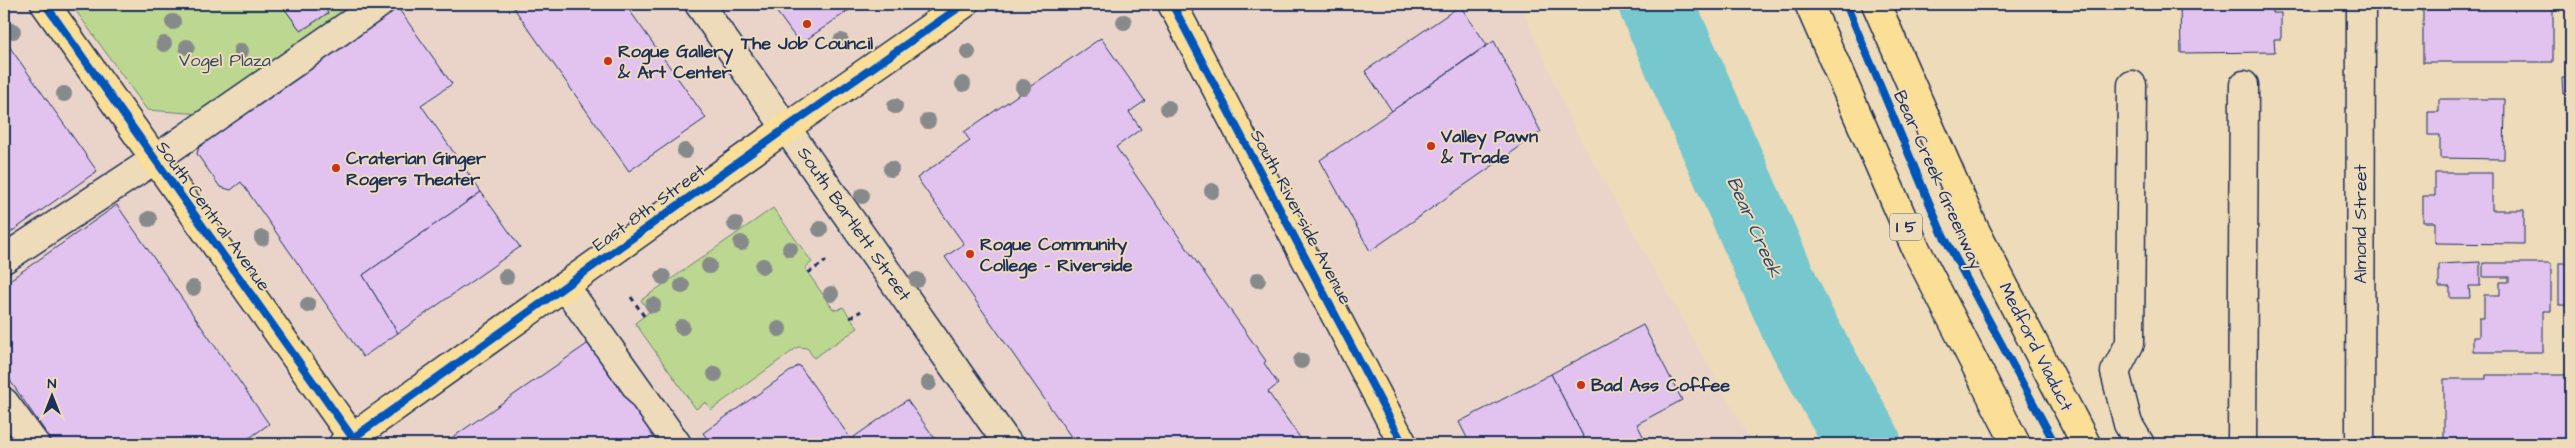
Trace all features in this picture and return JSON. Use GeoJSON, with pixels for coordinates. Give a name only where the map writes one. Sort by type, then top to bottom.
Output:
{"type":"FeatureCollection","features":[{"type":"Feature","properties":{"kind":"main road","name":"South Central Avenue"},"geometry":{"type":"LineString","coordinates":[[45,4],[351,442]]}},
{"type":"Feature","properties":{"kind":"main road","name":"East 8th Street"},"geometry":{"type":"LineString","coordinates":[[351,442],[786,128],[964,4]]}},
{"type":"Feature","properties":{"kind":"main road","name":"South Riverside Avenue"},"geometry":{"type":"LineString","coordinates":[[1172,4],[1403,444]]}},
{"type":"Feature","properties":{"kind":"main road","name":"I 5"},"geometry":{"type":"LineString","coordinates":[[1809,4],[1916,249],[2016,444]]}},
{"type":"Feature","properties":{"kind":"main road","name":"Medford Viaduct"},"geometry":{"type":"LineString","coordinates":[[1876,4],[1974,228],[2086,444]]}},
{"type":"Feature","properties":{"kind":"street"},"geometry":{"type":"LineString","coordinates":[[4,259],[154,160],[379,4]]}},
{"type":"Feature","properties":{"kind":"street","name":"South Bartlett Street"},"geometry":{"type":"LineString","coordinates":[[699,4],[1008,444]]}},
{"type":"Feature","properties":{"kind":"street","name":"Almond Street"},"geometry":{"type":"LineString","coordinates":[[2360,444],[2361,4]]}},
{"type":"Feature","properties":{"kind":"street"},"geometry":{"type":"LineString","coordinates":[[2132,85],[2130,343],[2115,372],[2128,424],[2140,444]]}},
{"type":"Feature","properties":{"kind":"street"},"geometry":{"type":"LineString","coordinates":[[2242,444],[2244,85]]}},
{"type":"Feature","properties":{"kind":"street"},"geometry":{"type":"LineString","coordinates":[[565,286],[677,444]]}},
{"type":"Feature","properties":{"kind":"street"},"geometry":{"type":"LineString","coordinates":[[4,402],[25,441]]}},
{"type":"Feature","properties":{"kind":"path"},"geometry":{"type":"LineString","coordinates":[[808,273],[826,261]]}},
{"type":"Feature","properties":{"kind":"path"},"geometry":{"type":"LineString","coordinates":[[631,297],[644,316]]}},
{"type":"Feature","properties":{"kind":"path"},"geometry":{"type":"LineString","coordinates":[[850,318],[861,311]]}},
{"type":"Feature","properties":{"kind":"shaded area"},"geometry":{"type":"Polygon","coordinates":[[[4,4],[1520,4],[1574,128],[1753,444],[4,444],[4,4]]]}},
{"type":"Feature","properties":{"kind":"green space","name":"Vogel Plaza"},"geometry":{"type":"Polygon","coordinates":[[[71,4],[281,4],[301,31],[328,13],[323,5],[325,4],[397,4],[398,8],[243,117],[147,110],[71,4]]]}},
{"type":"Feature","properties":{"kind":"green space"},"geometry":{"type":"Polygon","coordinates":[[[773,208],[812,262],[805,268],[833,309],[838,310],[843,307],[858,328],[814,358],[807,348],[798,347],[711,410],[706,402],[696,409],[635,323],[649,312],[641,300],[773,208]]]}},
{"type":"Feature","properties":{"kind":"building"},"geometry":{"type":"Polygon","coordinates":[[[281,4],[325,4],[323,5],[328,13],[301,31],[281,4]]]}},
{"type":"Feature","properties":{"kind":"building","name":"Rogue Gallery & Art Center"},"geometry":{"type":"Polygon","coordinates":[[[511,4],[625,4],[706,118],[629,171],[511,4]]]}},
{"type":"Feature","properties":{"kind":"building","name":"The Job Council"},"geometry":{"type":"Polygon","coordinates":[[[771,4],[858,4],[800,44],[771,4]]]}},
{"type":"Feature","properties":{"kind":"building"},"geometry":{"type":"Polygon","coordinates":[[[2180,4],[2272,4],[2272,13],[2281,13],[2281,39],[2274,39],[2275,52],[2181,53],[2180,4]]]}},
{"type":"Feature","properties":{"kind":"building"},"geometry":{"type":"Polygon","coordinates":[[[2423,4],[2553,4],[2553,62],[2423,62],[2423,4]]]}},
{"type":"Feature","properties":{"kind":"building"},"geometry":{"type":"Polygon","coordinates":[[[1460,6],[1487,45],[1392,111],[1365,71],[1460,6]]]}},
{"type":"Feature","properties":{"kind":"building","name":"Craterian Ginger Rogers Theater"},"geometry":{"type":"Polygon","coordinates":[[[398,8],[452,84],[421,105],[481,192],[363,275],[398,333],[363,357],[241,182],[231,190],[220,187],[197,154],[199,146],[398,8]]]}},
{"type":"Feature","properties":{"kind":"building"},"geometry":{"type":"Polygon","coordinates":[[[1101,38],[1145,101],[1129,112],[1141,129],[1116,147],[1266,361],[1264,363],[1278,384],[1268,392],[1303,442],[1299,444],[1076,444],[945,257],[964,244],[917,178],[970,141],[964,132],[1101,38]]]}},
{"type":"Feature","properties":{"kind":"building"},"geometry":{"type":"Polygon","coordinates":[[[4,39],[97,171],[4,237],[4,39]]]}},
{"type":"Feature","properties":{"kind":"building","name":"Valley Pawn & Trade"},"geometry":{"type":"Polygon","coordinates":[[[1494,41],[1541,132],[1370,251],[1320,160],[1494,41]]]}},
{"type":"Feature","properties":{"kind":"building"},"geometry":{"type":"Polygon","coordinates":[[[2562,78],[2571,78],[2571,94],[2563,94],[2562,78]]]}},
{"type":"Feature","properties":{"kind":"building"},"geometry":{"type":"Polygon","coordinates":[[[2439,99],[2505,99],[2504,159],[2440,158],[2440,135],[2428,135],[2428,112],[2439,112],[2439,99]]]}},
{"type":"Feature","properties":{"kind":"building"},"geometry":{"type":"Polygon","coordinates":[[[2435,173],[2492,173],[2492,210],[2524,210],[2524,244],[2435,243],[2435,222],[2423,222],[2423,196],[2435,196],[2435,173]]]}},
{"type":"Feature","properties":{"kind":"building"},"geometry":{"type":"Polygon","coordinates":[[[481,192],[520,247],[398,333],[363,275],[481,192]]]}},
{"type":"Feature","properties":{"kind":"building"},"geometry":{"type":"Polygon","coordinates":[[[117,205],[269,424],[241,444],[54,444],[4,372],[4,284],[117,205]]]}},
{"type":"Feature","properties":{"kind":"building"},"geometry":{"type":"Polygon","coordinates":[[[2480,262],[2480,286],[2469,286],[2470,298],[2450,298],[2450,287],[2439,287],[2439,264],[2480,262]]]}},
{"type":"Feature","properties":{"kind":"building"},"geometry":{"type":"Polygon","coordinates":[[[2483,263],[2551,263],[2551,311],[2543,311],[2543,352],[2473,352],[2473,337],[2479,337],[2479,318],[2484,318],[2484,295],[2500,295],[2500,282],[2509,282],[2509,277],[2483,277],[2483,263]]]}},
{"type":"Feature","properties":{"kind":"building"},"geometry":{"type":"Polygon","coordinates":[[[2559,263],[2571,263],[2571,305],[2559,305],[2559,263]]]}},
{"type":"Feature","properties":{"kind":"building"},"geometry":{"type":"Polygon","coordinates":[[[1643,325],[1682,400],[1637,424],[1644,438],[1633,444],[1620,444],[1606,440],[1599,444],[1587,444],[1551,374],[1643,325]]]}},
{"type":"Feature","properties":{"kind":"building"},"geometry":{"type":"Polygon","coordinates":[[[590,342],[662,444],[443,444],[590,342]]]}},
{"type":"Feature","properties":{"kind":"building"},"geometry":{"type":"Polygon","coordinates":[[[799,365],[851,439],[907,400],[939,444],[711,444],[703,433],[799,365]]]}},
{"type":"Feature","properties":{"kind":"building"},"geometry":{"type":"Polygon","coordinates":[[[1551,374],[1587,444],[1470,444],[1459,422],[1551,374]]]}},
{"type":"Feature","properties":{"kind":"building"},"geometry":{"type":"Polygon","coordinates":[[[2486,375],[2571,375],[2571,444],[2444,444],[2444,379],[2486,379],[2486,375]]]}},
{"type":"Feature","properties":{"kind":"waterway","name":"Bear Creek"},"geometry":{"type":"LineString","coordinates":[[1656,4],[1797,323],[1864,444]]}},
{"type":"Feature","properties":{"kind":"cycle path"},"geometry":{"type":"LineString","coordinates":[[45,4],[357,444]]}},
{"type":"Feature","properties":{"kind":"cycle path"},"geometry":{"type":"LineString","coordinates":[[353,438],[786,128],[964,4]]}},
{"type":"Feature","properties":{"kind":"cycle path"},"geometry":{"type":"LineString","coordinates":[[1172,4],[1403,444]]}},
{"type":"Feature","properties":{"kind":"cycle path","name":"Bear Creek Greenway"},"geometry":{"type":"LineString","coordinates":[[1846,4],[1941,231],[2055,444]]}},
{"type":"Feature","properties":{"kind":"place","name":"The Job Council"},"geometry":{"type":"Point","coordinates":[807,24]}},
{"type":"Feature","properties":{"kind":"place","name":"Rogue Gallery & Art Center"},"geometry":{"type":"Point","coordinates":[608,61]}},
{"type":"Feature","properties":{"kind":"place","name":"Valley Pawn & Trade"},"geometry":{"type":"Point","coordinates":[1431,146]}},
{"type":"Feature","properties":{"kind":"place","name":"Craterian Ginger Rogers Theater"},"geometry":{"type":"Point","coordinates":[336,168]}},
{"type":"Feature","properties":{"kind":"place","name":"Rogue Community College - Riverside"},"geometry":{"type":"Point","coordinates":[970,254]}},
{"type":"Feature","properties":{"kind":"place","name":"Bad Ass Coffee"},"geometry":{"type":"Point","coordinates":[1581,385]}}]}
